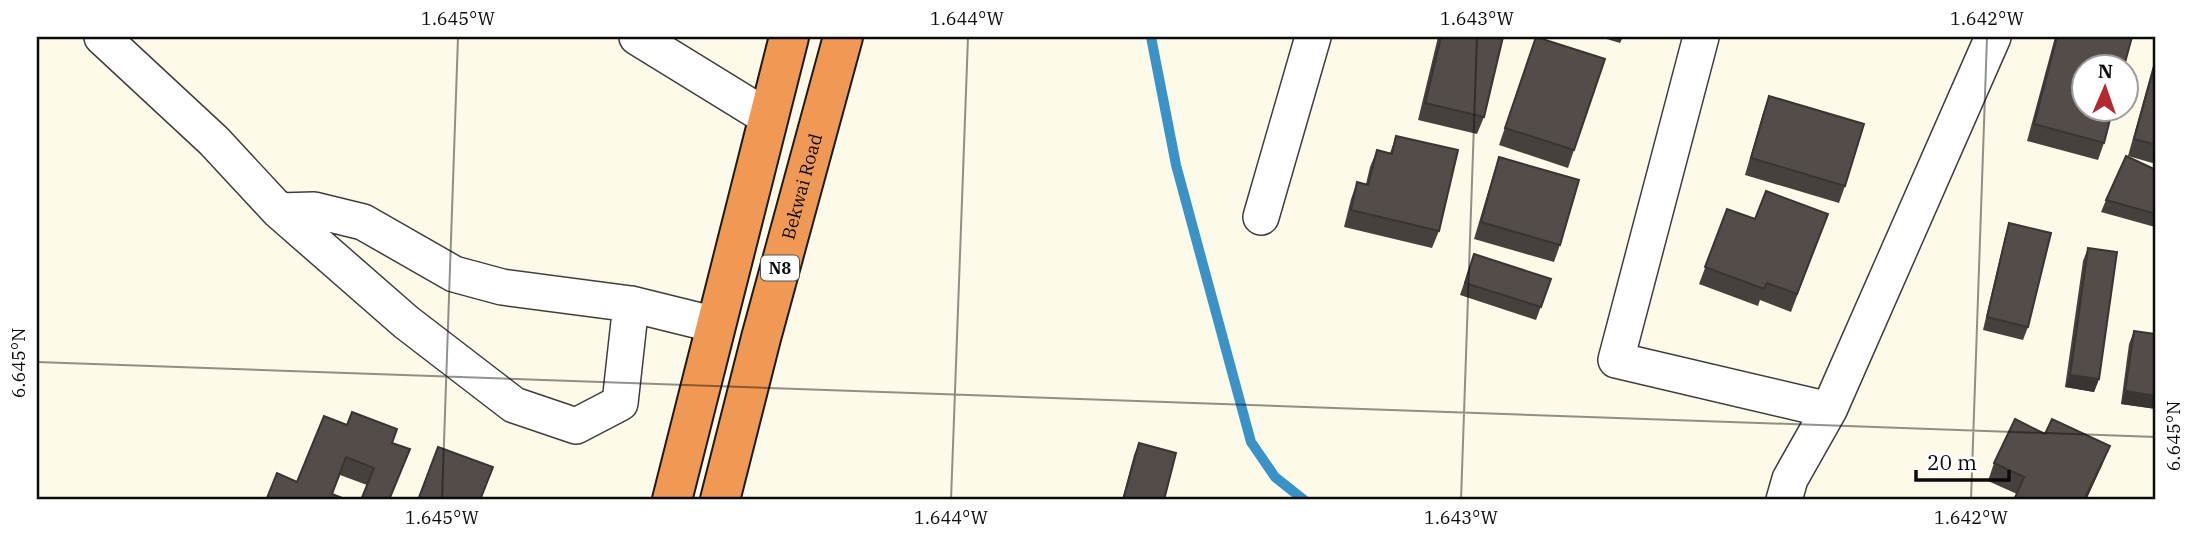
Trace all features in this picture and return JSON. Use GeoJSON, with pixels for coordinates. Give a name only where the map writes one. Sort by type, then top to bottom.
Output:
{"type":"FeatureCollection","features":[{"type":"Feature","properties":{"kind":"highway"},"geometry":{"type":"LineString","coordinates":[[672,500],[789,37]]}},
{"type":"Feature","properties":{"kind":"highway","name":"Bekwai Road"},"geometry":{"type":"LineString","coordinates":[[720,500],[843,37]]}},
{"type":"Feature","properties":{"kind":"street"},"geometry":{"type":"LineString","coordinates":[[102,37],[214,141],[279,211],[406,322],[514,405],[576,426],[620,403],[631,304]]}},
{"type":"Feature","properties":{"kind":"street"},"geometry":{"type":"LineString","coordinates":[[637,37],[767,117]]}},
{"type":"Feature","properties":{"kind":"street"},"geometry":{"type":"LineString","coordinates":[[1261,217],[1313,37]]}},
{"type":"Feature","properties":{"kind":"street"},"geometry":{"type":"LineString","coordinates":[[1701,37],[1616,360],[1829,410]]}},
{"type":"Feature","properties":{"kind":"street"},"geometry":{"type":"LineString","coordinates":[[1784,500],[1790,479],[1829,410],[1993,37]]}},
{"type":"Feature","properties":{"kind":"street"},"geometry":{"type":"LineString","coordinates":[[279,211],[314,209],[363,222],[454,274],[502,288],[631,304],[716,324]]}},
{"type":"Feature","properties":{"kind":"building"},"geometry":{"type":"Polygon","coordinates":[[[1441,37],[1503,37],[1484,117],[1425,103],[1441,37]]]}},
{"type":"Feature","properties":{"kind":"building"},"geometry":{"type":"Polygon","coordinates":[[[1536,37],[1605,59],[1574,150],[1505,128],[1536,37]]]}},
{"type":"Feature","properties":{"kind":"building"},"geometry":{"type":"Polygon","coordinates":[[[2057,37],[2132,37],[2128,52],[2070,52],[2070,122],[2109,122],[2104,143],[2034,124],[2057,37]]]}},
{"type":"Feature","properties":{"kind":"building"},"geometry":{"type":"Polygon","coordinates":[[[2156,60],[2156,145],[2134,139],[2156,60]]]}},
{"type":"Feature","properties":{"kind":"building"},"geometry":{"type":"Polygon","coordinates":[[[1769,96],[1864,124],[1845,186],[1751,158],[1769,96]]]}},
{"type":"Feature","properties":{"kind":"building"},"geometry":{"type":"Polygon","coordinates":[[[1396,136],[1458,150],[1439,231],[1351,210],[1357,182],[1368,185],[1377,150],[1392,154],[1396,136]]]}},
{"type":"Feature","properties":{"kind":"building"},"geometry":{"type":"Polygon","coordinates":[[[2126,156],[2156,170],[2156,214],[2106,200],[2126,156]]]}},
{"type":"Feature","properties":{"kind":"building"},"geometry":{"type":"Polygon","coordinates":[[[1499,157],[1579,180],[1560,245],[1481,222],[1499,157]]]}},
{"type":"Feature","properties":{"kind":"building"},"geometry":{"type":"Polygon","coordinates":[[[1766,191],[1828,214],[1797,294],[1767,283],[1764,289],[1705,267],[1727,209],[1755,219],[1766,191]]]}},
{"type":"Feature","properties":{"kind":"building"},"geometry":{"type":"Polygon","coordinates":[[[2009,223],[2051,233],[2028,327],[1987,317],[2009,223]]]}},
{"type":"Feature","properties":{"kind":"building"},"geometry":{"type":"Polygon","coordinates":[[[2088,248],[2117,252],[2099,379],[2070,375],[2088,248]]]}},
{"type":"Feature","properties":{"kind":"building"},"geometry":{"type":"Polygon","coordinates":[[[1474,254],[1551,279],[1541,307],[1465,283],[1474,254]]]}},
{"type":"Feature","properties":{"kind":"building"},"geometry":{"type":"Polygon","coordinates":[[[2134,331],[2156,334],[2156,396],[2125,391],[2134,331]]]}},
{"type":"Feature","properties":{"kind":"building"},"geometry":{"type":"Polygon","coordinates":[[[352,412],[397,429],[392,443],[410,449],[389,500],[361,500],[374,468],[346,457],[332,494],[347,500],[267,498],[277,473],[297,482],[324,416],[347,425],[352,412]]]}},
{"type":"Feature","properties":{"kind":"building"},"geometry":{"type":"Polygon","coordinates":[[[2015,419],[2045,434],[2052,419],[2110,446],[2084,500],[2014,500],[2024,477],[1994,463],[2015,419]]]}},
{"type":"Feature","properties":{"kind":"building"},"geometry":{"type":"Polygon","coordinates":[[[1139,443],[1176,453],[1164,500],[1123,500],[1139,443]]]}},
{"type":"Feature","properties":{"kind":"building"},"geometry":{"type":"Polygon","coordinates":[[[438,447],[493,467],[480,500],[418,500],[438,447]]]}},
{"type":"Feature","properties":{"kind":"waterway"},"geometry":{"type":"LineString","coordinates":[[1151,37],[1176,165],[1251,442],[1275,477],[1304,500]]}}]}
